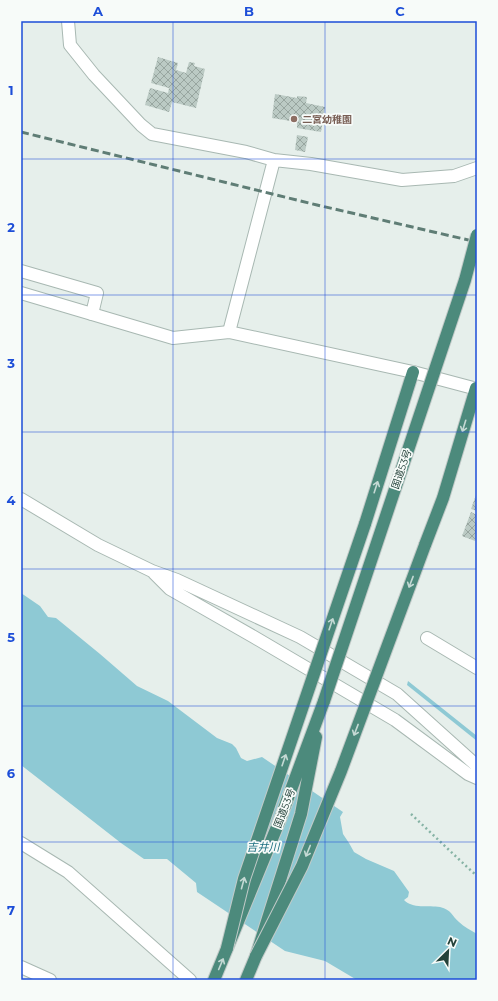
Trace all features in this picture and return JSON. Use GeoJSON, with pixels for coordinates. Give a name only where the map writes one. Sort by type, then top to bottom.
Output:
{"type":"FeatureCollection","features":[{"type":"Feature","properties":{"kind":"highway","name":"国道53号"},"geometry":{"type":"LineString","coordinates":[[214,980],[278,822],[324,701],[465,280],[477,235]]}},
{"type":"Feature","properties":{"kind":"highway"},"geometry":{"type":"LineString","coordinates":[[227,948],[244,879],[365,524],[413,372]]}},
{"type":"Feature","properties":{"kind":"highway"},"geometry":{"type":"LineString","coordinates":[[256,956],[302,866],[341,771],[443,498],[476,388]]}},
{"type":"Feature","properties":{"kind":"highway","name":"国道53号"},"geometry":{"type":"LineString","coordinates":[[246,980],[256,956],[301,814],[324,701]]}},
{"type":"Feature","properties":{"kind":"street"},"geometry":{"type":"LineString","coordinates":[[68,21],[70,45],[94,75],[141,125],[152,134],[246,152],[274,160],[311,164],[402,180],[454,176],[477,168]]}},
{"type":"Feature","properties":{"kind":"street"},"geometry":{"type":"LineString","coordinates":[[229,332],[274,160]]}},
{"type":"Feature","properties":{"kind":"street"},"geometry":{"type":"LineString","coordinates":[[21,271],[98,293],[92,314]]}},
{"type":"Feature","properties":{"kind":"street"},"geometry":{"type":"LineString","coordinates":[[21,293],[173,338],[229,332],[413,372],[476,388]]}},
{"type":"Feature","properties":{"kind":"street"},"geometry":{"type":"LineString","coordinates":[[21,499],[98,545],[152,571],[177,580],[300,637],[397,694],[474,772],[477,784]]}},
{"type":"Feature","properties":{"kind":"street"},"geometry":{"type":"LineString","coordinates":[[152,571],[170,589],[395,720],[474,772]]}},
{"type":"Feature","properties":{"kind":"street"},"geometry":{"type":"LineString","coordinates":[[427,638],[477,668]]}},
{"type":"Feature","properties":{"kind":"street"},"geometry":{"type":"LineString","coordinates":[[21,843],[68,872],[190,980]]}},
{"type":"Feature","properties":{"kind":"street"},"geometry":{"type":"LineString","coordinates":[[21,967],[50,980]]}},
{"type":"Feature","properties":{"kind":"path"},"geometry":{"type":"LineString","coordinates":[[411,814],[477,876]]}},
{"type":"Feature","properties":{"kind":"water","name":"吉井川"},"geometry":{"type":"Polygon","coordinates":[[[21,593],[40,606],[48,617],[56,618],[137,686],[168,701],[217,738],[232,744],[236,748],[241,758],[247,761],[262,757],[343,812],[340,817],[343,834],[354,852],[394,871],[409,892],[408,897],[404,900],[407,903],[416,906],[436,906],[444,908],[449,911],[461,924],[477,934],[477,980],[357,980],[325,961],[285,951],[197,892],[196,883],[167,859],[144,859],[121,843],[21,765],[21,593]]]}},
{"type":"Feature","properties":{"kind":"water"},"geometry":{"type":"Polygon","coordinates":[[[408,681],[477,736],[477,741],[407,685],[408,681]]]}},
{"type":"Feature","properties":{"kind":"building"},"geometry":{"type":"Polygon","coordinates":[[[158,57],[178,63],[176,70],[186,73],[189,62],[195,63],[194,66],[205,69],[196,108],[172,102],[169,112],[145,105],[150,88],[168,93],[169,88],[151,83],[158,57]]]}},
{"type":"Feature","properties":{"kind":"building"},"geometry":{"type":"Polygon","coordinates":[[[275,94],[297,98],[297,96],[307,97],[306,103],[325,107],[321,132],[297,128],[297,122],[272,118],[275,94]]]}},
{"type":"Feature","properties":{"kind":"building"},"geometry":{"type":"Polygon","coordinates":[[[297,135],[308,137],[305,152],[295,150],[297,135]]]}},
{"type":"Feature","properties":{"kind":"building"},"geometry":{"type":"Polygon","coordinates":[[[477,492],[477,511],[471,509],[477,492]]]}},
{"type":"Feature","properties":{"kind":"building"},"geometry":{"type":"Polygon","coordinates":[[[471,512],[477,515],[477,535],[475,541],[462,536],[471,512]]]}},
{"type":"Feature","properties":{"kind":"railway"},"geometry":{"type":"LineString","coordinates":[[21,132],[317,205],[477,242]]}},
{"type":"Feature","properties":{"kind":"place","name":"二宮幼稚園"},"geometry":{"type":"Point","coordinates":[294,119]}}]}
